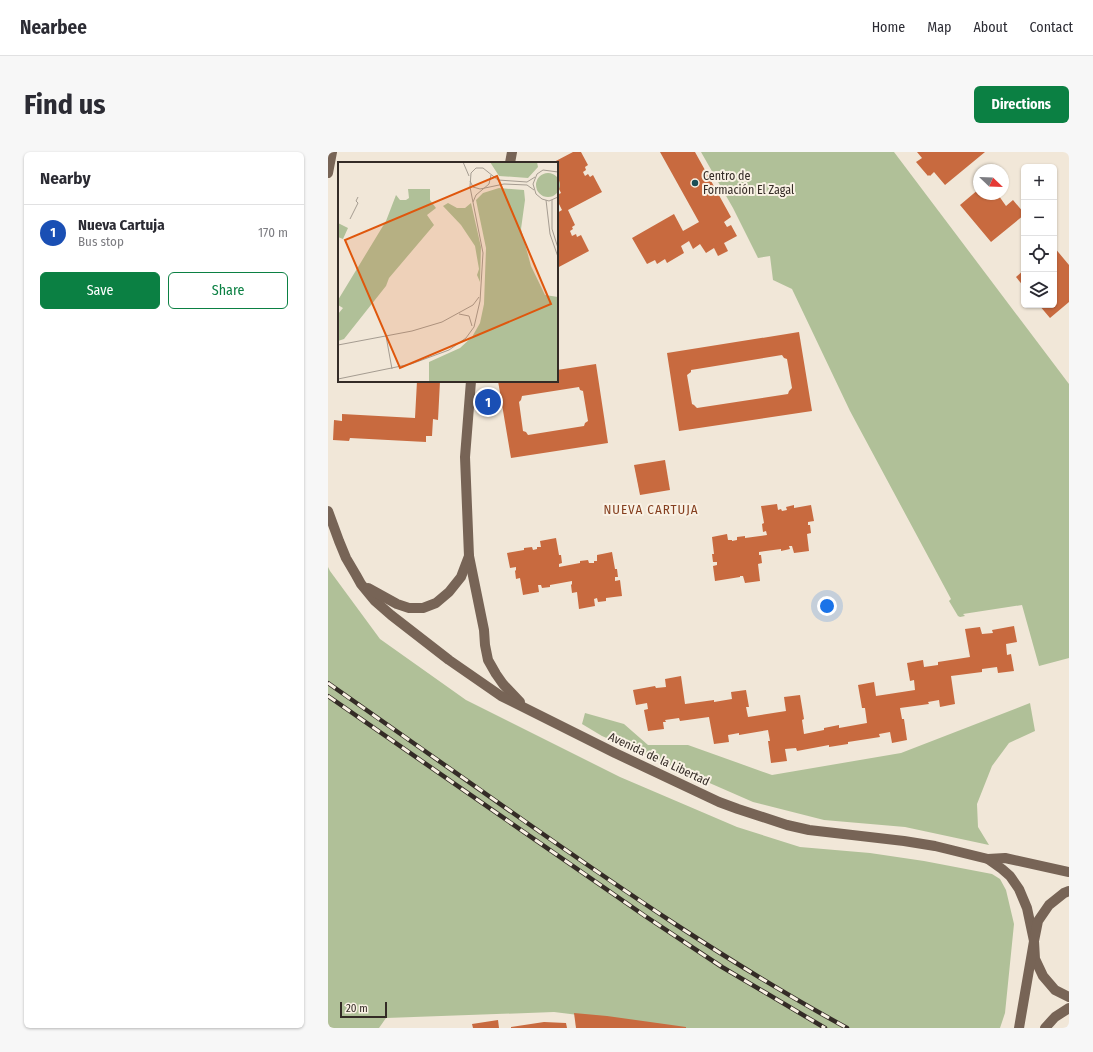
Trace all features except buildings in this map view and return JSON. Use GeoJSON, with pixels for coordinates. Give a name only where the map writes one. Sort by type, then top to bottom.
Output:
{"type":"FeatureCollection","features":[{"type":"Feature","properties":{"kind":"main road"},"geometry":{"type":"LineString","coordinates":[[328,173],[332,152]]}},
{"type":"Feature","properties":{"kind":"main road"},"geometry":{"type":"LineString","coordinates":[[510,162],[512,152]]}},
{"type":"Feature","properties":{"kind":"main road"},"geometry":{"type":"LineString","coordinates":[[471,382],[465,457],[469,556],[484,630],[488,660],[503,684],[528,708]]}},
{"type":"Feature","properties":{"kind":"main road","name":"Avenida de la Libertad"},"geometry":{"type":"LineString","coordinates":[[328,511],[344,553],[361,584],[375,601],[449,660],[497,693],[614,753],[738,810],[809,830],[935,846],[988,859],[1005,858],[1069,872]]}},
{"type":"Feature","properties":{"kind":"main road","name":"Avenida de la Libertad"},"geometry":{"type":"LineString","coordinates":[[361,584],[397,604],[409,608],[423,608],[436,603],[449,592],[460,578],[469,556]]}},
{"type":"Feature","properties":{"kind":"main road","name":"Avenida de la Libertad"},"geometry":{"type":"LineString","coordinates":[[988,859],[1010,876],[1019,889],[1027,908],[1034,940]]}},
{"type":"Feature","properties":{"kind":"main road"},"geometry":{"type":"LineString","coordinates":[[1019,1028],[1038,921],[1049,905],[1064,892],[1069,891]]}},
{"type":"Feature","properties":{"kind":"main road"},"geometry":{"type":"LineString","coordinates":[[1034,940],[1035,959],[1043,976],[1055,990],[1069,997]]}},
{"type":"Feature","properties":{"kind":"main road"},"geometry":{"type":"LineString","coordinates":[[1045,1028],[1055,1017],[1069,1008]]}},
{"type":"Feature","properties":{"kind":"green space"},"geometry":{"type":"Polygon","coordinates":[[[701,152],[894,152],[1069,384],[1069,658],[1039,666],[1022,605],[963,614],[965,616],[960,617],[958,616],[949,601],[951,599],[850,411],[792,289],[773,280],[770,256],[758,258],[733,208],[701,152]]]}},
{"type":"Feature","properties":{"kind":"green space"},"geometry":{"type":"Polygon","coordinates":[[[328,567],[380,639],[466,700],[620,777],[737,827],[800,847],[870,853],[924,861],[992,874],[1000,879],[1006,890],[1014,924],[1005,1013],[1000,1028],[684,1028],[554,1012],[386,1018],[379,1028],[328,1028],[328,567]]]}},
{"type":"Feature","properties":{"kind":"green space"},"geometry":{"type":"Polygon","coordinates":[[[1030,703],[1035,731],[1009,743],[992,766],[977,804],[978,827],[989,845],[905,827],[824,820],[753,802],[602,736],[582,724],[585,713],[624,724],[648,745],[688,745],[772,775],[901,753],[1030,703]]]}},
{"type":"Feature","properties":{"kind":"railway"},"geometry":{"type":"LineString","coordinates":[[328,683],[635,898],[718,952],[803,1004],[847,1028]]}},
{"type":"Feature","properties":{"kind":"railway"},"geometry":{"type":"LineString","coordinates":[[328,696],[645,916],[722,967],[825,1028]]}},
{"type":"Feature","properties":{"kind":"place","name":"Centro de Formación El Zagal"},"geometry":{"type":"Point","coordinates":[695,183]}},
{"type":"Feature","properties":{"kind":"place","name":"Nueva Cartuja"},"geometry":{"type":"Point","coordinates":[488,402]}},
{"type":"Feature","properties":{"kind":"district","name":"NUEVA CARTUJA"},"geometry":{"type":"Point","coordinates":[651,509]}}]}
